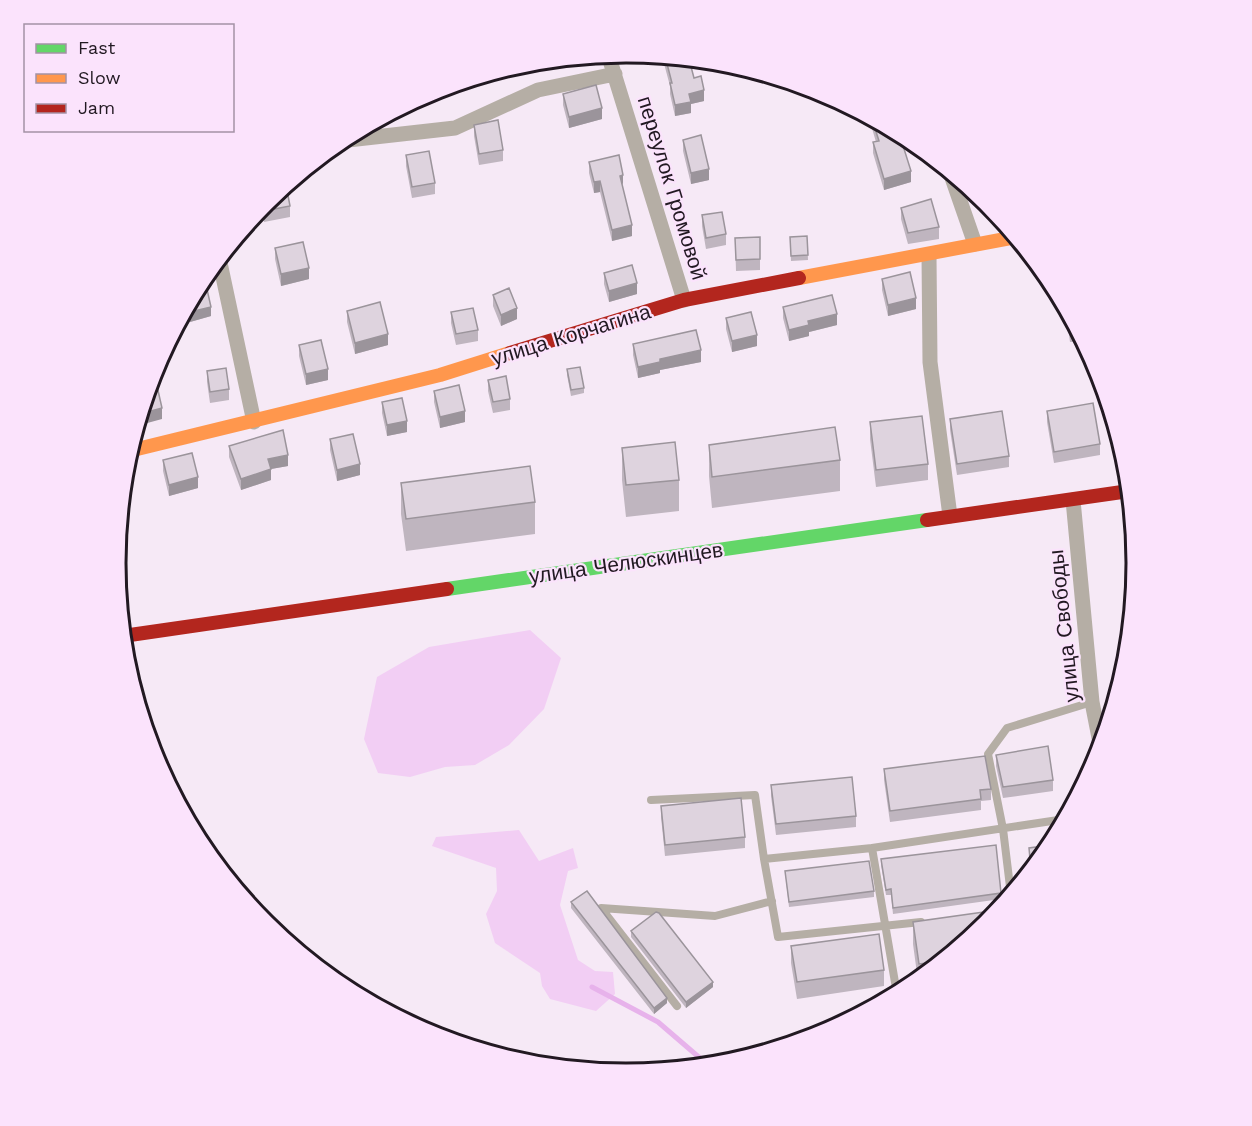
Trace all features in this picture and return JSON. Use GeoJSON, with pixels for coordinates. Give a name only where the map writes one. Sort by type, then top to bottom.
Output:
{"type":"FeatureCollection","features":[{"type":"Feature","properties":{"kind":"main road","name":"улица Корчагина"},"geometry":{"type":"LineString","coordinates":[[140,449],[440,375],[684,300],[929,256],[1007,239]]}},
{"type":"Feature","properties":{"kind":"main road","name":"улица Челюскинцев"},"geometry":{"type":"LineString","coordinates":[[131,635],[1121,492]]}},
{"type":"Feature","properties":{"kind":"street","name":"переулок Громовой"},"geometry":{"type":"LineString","coordinates":[[611,63],[684,300]]}},
{"type":"Feature","properties":{"kind":"street"},"geometry":{"type":"LineString","coordinates":[[362,138],[455,128],[538,90],[615,74]]}},
{"type":"Feature","properties":{"kind":"street"},"geometry":{"type":"LineString","coordinates":[[955,186],[975,244]]}},
{"type":"Feature","properties":{"kind":"street"},"geometry":{"type":"LineString","coordinates":[[929,256],[930,362],[950,516]]}},
{"type":"Feature","properties":{"kind":"street"},"geometry":{"type":"LineString","coordinates":[[221,269],[254,422]]}},
{"type":"Feature","properties":{"kind":"street","name":"улица Свободы"},"geometry":{"type":"LineString","coordinates":[[1073,500],[1092,702],[1097,729]]}},
{"type":"Feature","properties":{"kind":"lane"},"geometry":{"type":"LineString","coordinates":[[1010,883],[1003,829],[988,754],[1007,728],[1092,702]]}},
{"type":"Feature","properties":{"kind":"lane"},"geometry":{"type":"LineString","coordinates":[[651,801],[755,795],[778,937],[930,921]]}},
{"type":"Feature","properties":{"kind":"lane"},"geometry":{"type":"LineString","coordinates":[[764,859],[872,848],[1054,821]]}},
{"type":"Feature","properties":{"kind":"lane"},"geometry":{"type":"LineString","coordinates":[[872,848],[895,984]]}},
{"type":"Feature","properties":{"kind":"lane"},"geometry":{"type":"LineString","coordinates":[[677,1006],[601,908],[714,916],[772,900]]}},
{"type":"Feature","properties":{"kind":"shaded area"},"geometry":{"type":"Polygon","coordinates":[[[530,630],[561,658],[544,709],[509,745],[475,765],[445,767],[410,777],[378,773],[364,739],[377,677],[429,647],[530,630]]]}},
{"type":"Feature","properties":{"kind":"shaded area"},"geometry":{"type":"Polygon","coordinates":[[[519,830],[539,861],[573,848],[578,868],[568,871],[560,905],[578,960],[595,971],[613,972],[615,994],[596,1011],[550,999],[542,986],[540,973],[495,943],[486,914],[497,891],[496,868],[432,846],[436,837],[519,830]]]}},
{"type":"Feature","properties":{"kind":"building"},"geometry":{"type":"Polygon","coordinates":[[[667,65],[691,67],[694,78],[701,76],[704,90],[689,94],[691,102],[675,105],[670,83],[672,83],[667,65]]]}},
{"type":"Feature","properties":{"kind":"building"},"geometry":{"type":"Polygon","coordinates":[[[596,85],[602,108],[569,117],[563,94],[596,85]]]}},
{"type":"Feature","properties":{"kind":"building"},"geometry":{"type":"Polygon","coordinates":[[[498,120],[503,150],[479,154],[474,125],[498,120]]]}},
{"type":"Feature","properties":{"kind":"building"},"geometry":{"type":"Polygon","coordinates":[[[875,130],[903,147],[911,171],[884,179],[873,142],[879,141],[875,130]]]}},
{"type":"Feature","properties":{"kind":"building"},"geometry":{"type":"Polygon","coordinates":[[[701,135],[709,169],[691,173],[683,140],[701,135]]]}},
{"type":"Feature","properties":{"kind":"building"},"geometry":{"type":"Polygon","coordinates":[[[429,151],[435,183],[412,187],[406,155],[429,151]]]}},
{"type":"Feature","properties":{"kind":"building"},"geometry":{"type":"Polygon","coordinates":[[[619,155],[623,175],[620,176],[632,225],[612,230],[600,181],[594,182],[589,162],[619,155]]]}},
{"type":"Feature","properties":{"kind":"building"},"geometry":{"type":"Polygon","coordinates":[[[288,195],[290,206],[271,210],[288,195]]]}},
{"type":"Feature","properties":{"kind":"building"},"geometry":{"type":"Polygon","coordinates":[[[931,199],[939,227],[908,233],[901,208],[931,199]]]}},
{"type":"Feature","properties":{"kind":"building"},"geometry":{"type":"Polygon","coordinates":[[[722,212],[726,234],[706,238],[702,215],[722,212]]]}},
{"type":"Feature","properties":{"kind":"building"},"geometry":{"type":"Polygon","coordinates":[[[807,236],[808,255],[791,256],[790,237],[807,236]]]}},
{"type":"Feature","properties":{"kind":"building"},"geometry":{"type":"Polygon","coordinates":[[[760,237],[760,259],[736,260],[735,238],[760,237]]]}},
{"type":"Feature","properties":{"kind":"building"},"geometry":{"type":"Polygon","coordinates":[[[303,242],[309,268],[281,274],[275,248],[303,242]]]}},
{"type":"Feature","properties":{"kind":"building"},"geometry":{"type":"Polygon","coordinates":[[[632,265],[637,283],[609,291],[604,273],[632,265]]]}},
{"type":"Feature","properties":{"kind":"building"},"geometry":{"type":"Polygon","coordinates":[[[910,272],[916,298],[888,305],[882,279],[910,272]]]}},
{"type":"Feature","properties":{"kind":"building"},"geometry":{"type":"Polygon","coordinates":[[[509,288],[517,308],[501,315],[493,295],[509,288]]]}},
{"type":"Feature","properties":{"kind":"building"},"geometry":{"type":"Polygon","coordinates":[[[207,290],[211,307],[194,311],[207,290]]]}},
{"type":"Feature","properties":{"kind":"building"},"geometry":{"type":"Polygon","coordinates":[[[832,295],[837,314],[808,321],[809,325],[789,330],[783,307],[832,295]]]}},
{"type":"Feature","properties":{"kind":"building"},"geometry":{"type":"Polygon","coordinates":[[[380,302],[388,334],[355,343],[347,311],[380,302]]]}},
{"type":"Feature","properties":{"kind":"building"},"geometry":{"type":"Polygon","coordinates":[[[473,308],[478,330],[456,334],[451,312],[473,308]]]}},
{"type":"Feature","properties":{"kind":"building"},"geometry":{"type":"Polygon","coordinates":[[[751,312],[757,335],[732,341],[726,318],[751,312]]]}},
{"type":"Feature","properties":{"kind":"building"},"geometry":{"type":"Polygon","coordinates":[[[696,330],[701,350],[660,359],[660,362],[638,367],[633,344],[696,330]]]}},
{"type":"Feature","properties":{"kind":"building"},"geometry":{"type":"Polygon","coordinates":[[[321,340],[328,369],[306,374],[299,345],[321,340]]]}},
{"type":"Feature","properties":{"kind":"building"},"geometry":{"type":"Polygon","coordinates":[[[580,367],[584,388],[571,390],[567,369],[580,367]]]}},
{"type":"Feature","properties":{"kind":"building"},"geometry":{"type":"Polygon","coordinates":[[[226,368],[229,389],[210,392],[207,371],[226,368]]]}},
{"type":"Feature","properties":{"kind":"building"},"geometry":{"type":"Polygon","coordinates":[[[506,376],[510,399],[493,402],[488,380],[506,376]]]}},
{"type":"Feature","properties":{"kind":"building"},"geometry":{"type":"Polygon","coordinates":[[[459,385],[465,411],[440,417],[434,391],[459,385]]]}},
{"type":"Feature","properties":{"kind":"building"},"geometry":{"type":"Polygon","coordinates":[[[158,389],[162,408],[150,411],[158,389]]]}},
{"type":"Feature","properties":{"kind":"building"},"geometry":{"type":"Polygon","coordinates":[[[402,398],[407,421],[387,425],[382,402],[402,398]]]}},
{"type":"Feature","properties":{"kind":"building"},"geometry":{"type":"Polygon","coordinates":[[[1093,403],[1100,444],[1054,452],[1047,411],[1093,403]]]}},
{"type":"Feature","properties":{"kind":"building"},"geometry":{"type":"Polygon","coordinates":[[[1002,411],[1009,456],[957,464],[950,419],[1002,411]]]}},
{"type":"Feature","properties":{"kind":"building"},"geometry":{"type":"Polygon","coordinates":[[[922,416],[928,464],[876,470],[870,422],[922,416]]]}},
{"type":"Feature","properties":{"kind":"building"},"geometry":{"type":"Polygon","coordinates":[[[835,427],[840,460],[712,477],[709,445],[835,427]]]}},
{"type":"Feature","properties":{"kind":"building"},"geometry":{"type":"Polygon","coordinates":[[[283,430],[288,455],[268,459],[271,469],[241,479],[229,446],[283,430]]]}},
{"type":"Feature","properties":{"kind":"building"},"geometry":{"type":"Polygon","coordinates":[[[353,434],[360,464],[337,470],[330,439],[353,434]]]}},
{"type":"Feature","properties":{"kind":"building"},"geometry":{"type":"Polygon","coordinates":[[[675,442],[679,480],[626,485],[622,448],[675,442]]]}},
{"type":"Feature","properties":{"kind":"building"},"geometry":{"type":"Polygon","coordinates":[[[192,453],[198,477],[169,485],[163,460],[192,453]]]}},
{"type":"Feature","properties":{"kind":"building"},"geometry":{"type":"Polygon","coordinates":[[[530,466],[535,502],[406,519],[401,483],[530,466]]]}},
{"type":"Feature","properties":{"kind":"building"},"geometry":{"type":"Polygon","coordinates":[[[1048,746],[1053,780],[1003,787],[996,755],[1048,746]]]}},
{"type":"Feature","properties":{"kind":"building"},"geometry":{"type":"Polygon","coordinates":[[[985,756],[991,789],[980,790],[981,799],[890,811],[884,769],[985,756]]]}},
{"type":"Feature","properties":{"kind":"building"},"geometry":{"type":"Polygon","coordinates":[[[852,777],[856,816],[776,824],[771,785],[852,777]]]}},
{"type":"Feature","properties":{"kind":"building"},"geometry":{"type":"Polygon","coordinates":[[[741,798],[745,837],[665,845],[661,806],[741,798]]]}},
{"type":"Feature","properties":{"kind":"building"},"geometry":{"type":"Polygon","coordinates":[[[996,845],[1001,893],[893,908],[891,889],[886,890],[881,859],[996,845]]]}},
{"type":"Feature","properties":{"kind":"building"},"geometry":{"type":"Polygon","coordinates":[[[1038,847],[1030,858],[1029,848],[1038,847]]]}},
{"type":"Feature","properties":{"kind":"building"},"geometry":{"type":"Polygon","coordinates":[[[869,861],[874,891],[789,902],[785,871],[869,861]]]}},
{"type":"Feature","properties":{"kind":"building"},"geometry":{"type":"Polygon","coordinates":[[[587,891],[667,998],[654,1008],[571,902],[587,891]]]}},
{"type":"Feature","properties":{"kind":"building"},"geometry":{"type":"Polygon","coordinates":[[[656,912],[713,982],[686,1002],[631,931],[656,912]]]}},
{"type":"Feature","properties":{"kind":"building"},"geometry":{"type":"Polygon","coordinates":[[[985,912],[926,963],[919,964],[913,922],[985,912]]]}},
{"type":"Feature","properties":{"kind":"building"},"geometry":{"type":"Polygon","coordinates":[[[879,934],[884,970],[797,982],[791,946],[879,934]]]}},
{"type":"Feature","properties":{"kind":"waterway"},"geometry":{"type":"LineString","coordinates":[[592,987],[658,1022],[699,1057]]}},
{"type":"Feature","properties":{"kind":"traffic: fast"},"geometry":{"type":"LineString","coordinates":[[447,589],[927,520]]}},
{"type":"Feature","properties":{"kind":"traffic: slow"},"geometry":{"type":"LineString","coordinates":[[799,278],[1007,239]]}},
{"type":"Feature","properties":{"kind":"traffic: slow"},"geometry":{"type":"LineString","coordinates":[[140,448],[440,375],[510,353]]}},
{"type":"Feature","properties":{"kind":"traffic: jam"},"geometry":{"type":"LineString","coordinates":[[510,353],[684,300],[799,278]]}},
{"type":"Feature","properties":{"kind":"traffic: jam"},"geometry":{"type":"LineString","coordinates":[[927,520],[1121,492]]}},
{"type":"Feature","properties":{"kind":"traffic: jam"},"geometry":{"type":"LineString","coordinates":[[131,635],[447,589]]}}]}
